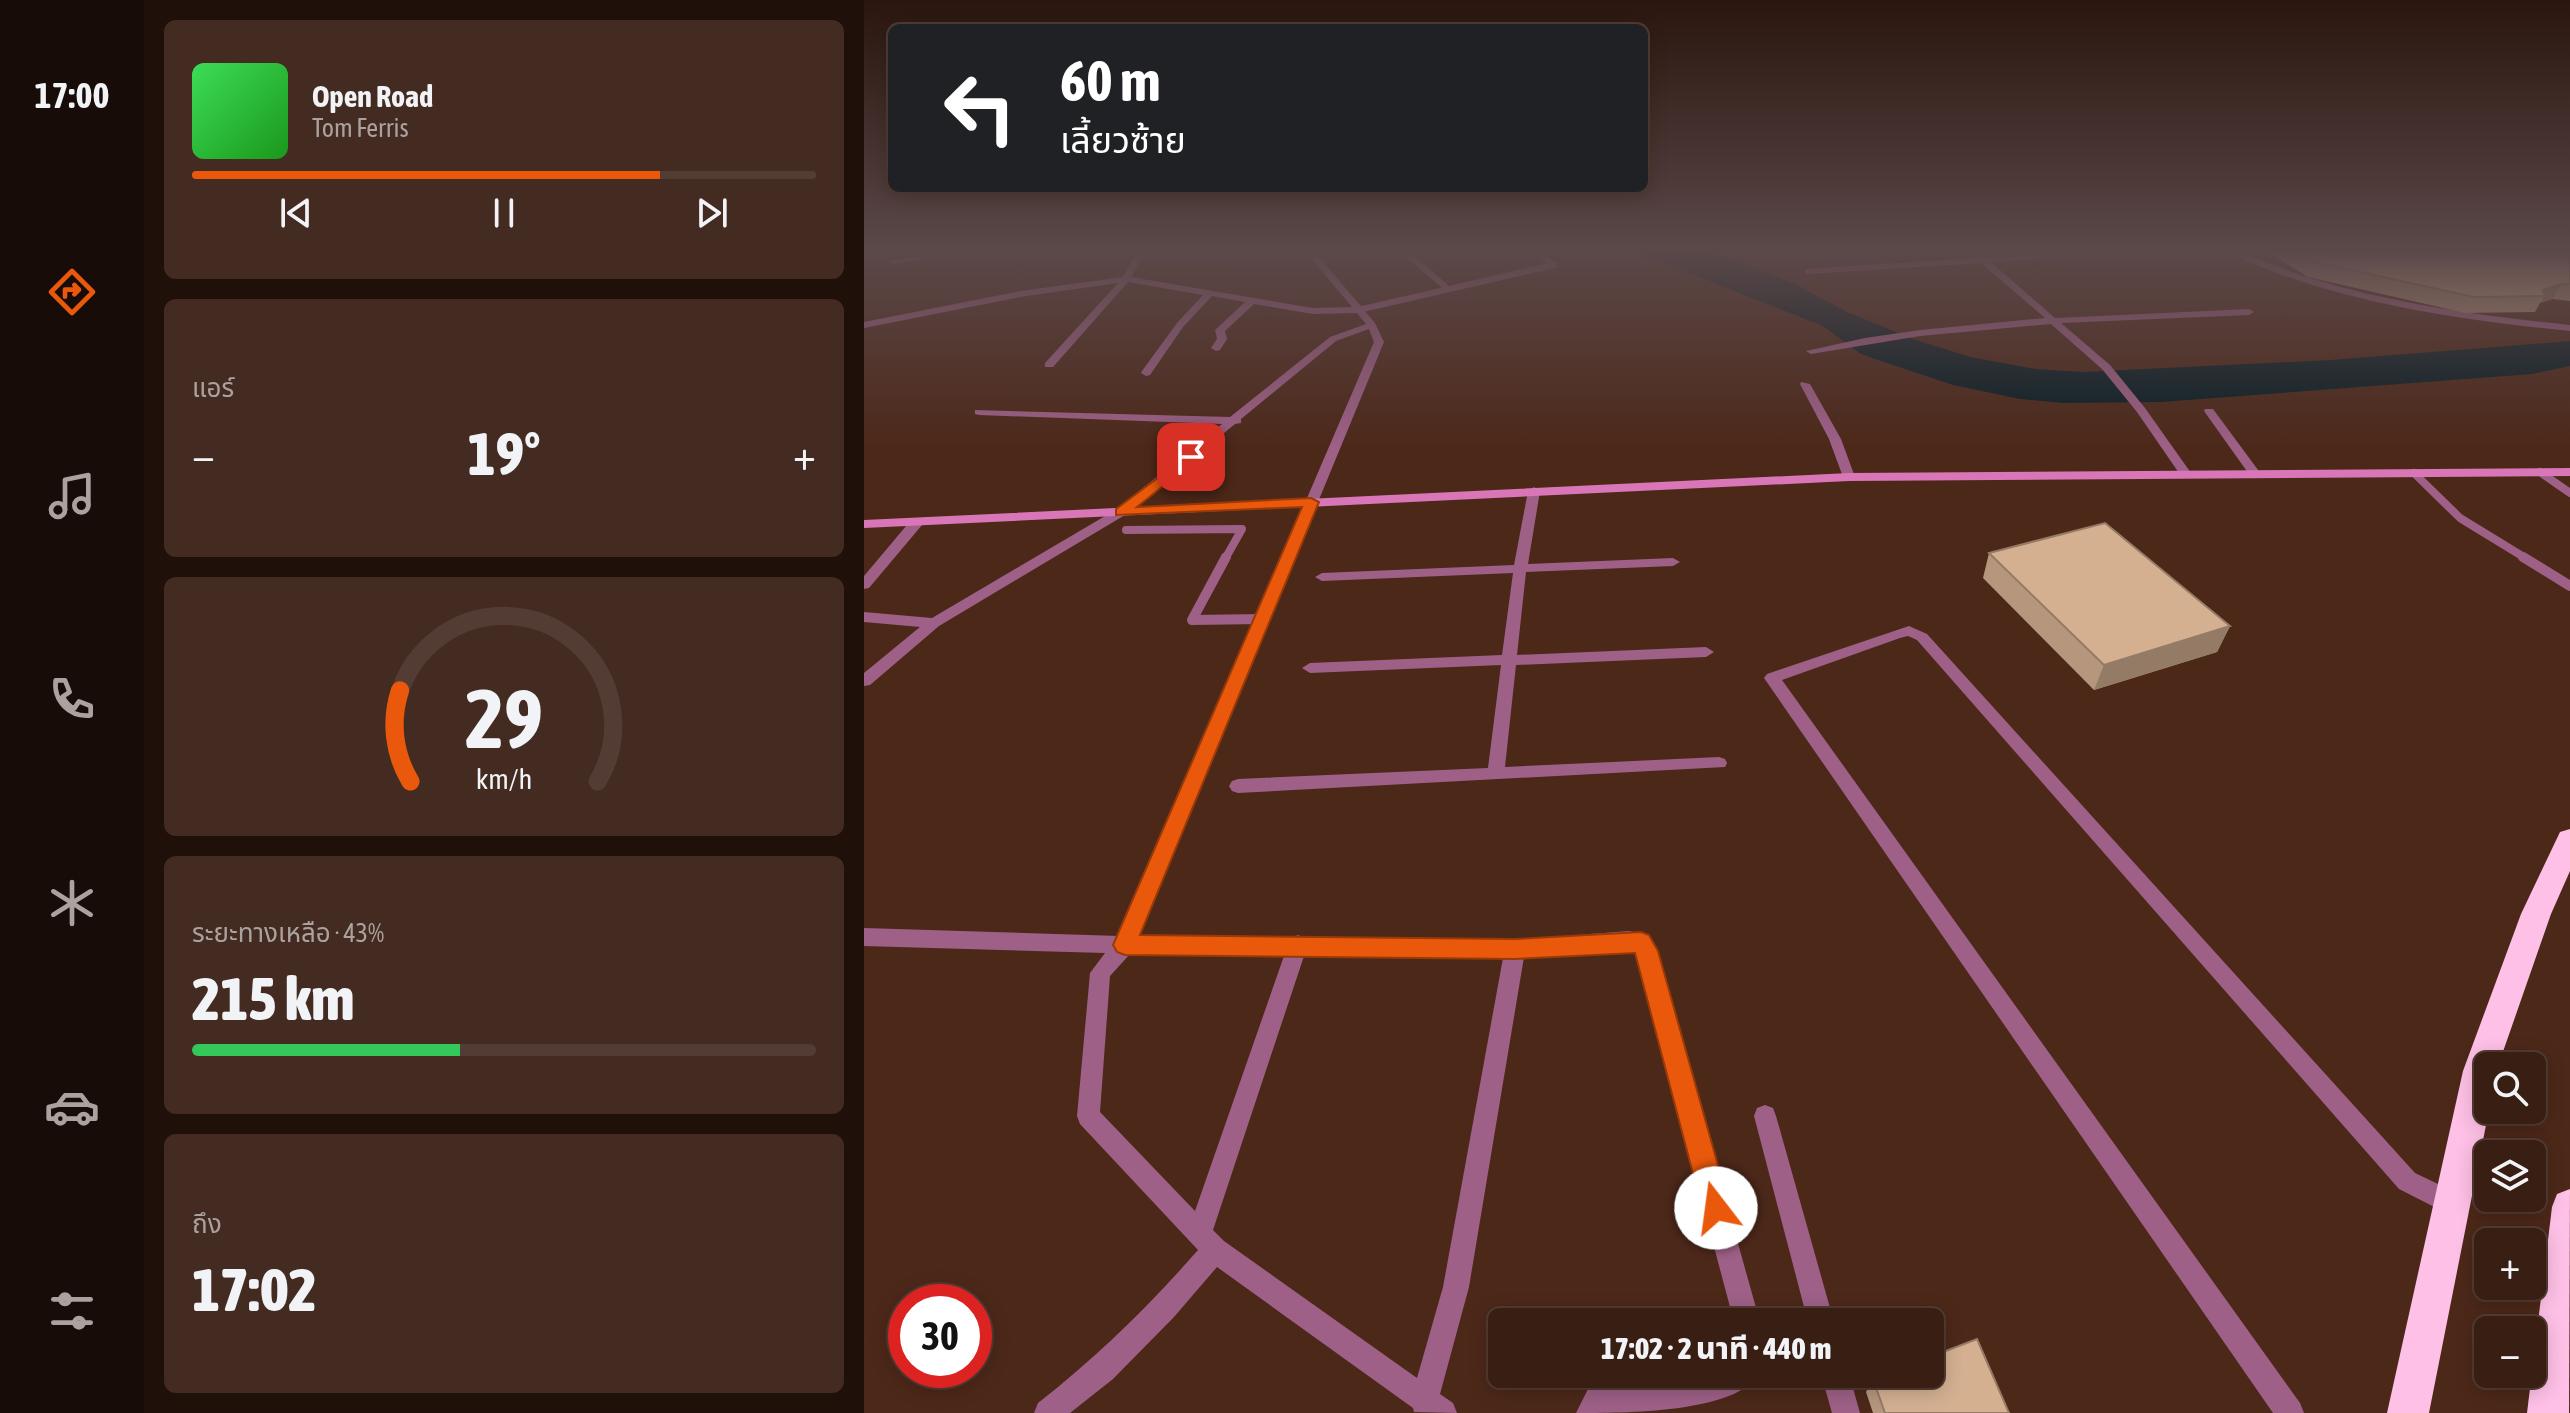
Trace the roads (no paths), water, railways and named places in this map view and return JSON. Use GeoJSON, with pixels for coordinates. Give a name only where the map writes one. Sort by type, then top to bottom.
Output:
{"type":"FeatureCollection","features":[{"type":"Feature","properties":{"kind":"highway"},"geometry":{"type":"LineString","coordinates":[[2408,1413],[2480,1071],[2536,914],[2570,840]]}},
{"type":"Feature","properties":{"kind":"highway"},"geometry":{"type":"LineString","coordinates":[[2548,1413],[2570,1207]]}},
{"type":"Feature","properties":{"kind":"street"},"geometry":{"type":"LineString","coordinates":[[864,325],[900,318]]}},
{"type":"Feature","properties":{"kind":"street"},"geometry":{"type":"LineString","coordinates":[[1049,365],[1091,318]]}},
{"type":"Feature","properties":{"kind":"street"},"geometry":{"type":"LineString","coordinates":[[1146,373],[1187,318]]}},
{"type":"Feature","properties":{"kind":"street"},"geometry":{"type":"LineString","coordinates":[[1216,348],[1222,339],[1220,330],[1233,318]]}},
{"type":"Feature","properties":{"kind":"street"},"geometry":{"type":"LineString","coordinates":[[1365,318],[1379,342],[1125,945],[1100,973],[1088,1116],[1207,1242],[1434,1408],[1515,949]]}},
{"type":"Feature","properties":{"kind":"street"},"geometry":{"type":"LineString","coordinates":[[1811,351],[1905,334],[2078,318]]}},
{"type":"Feature","properties":{"kind":"street"},"geometry":{"type":"LineString","coordinates":[[2047,319],[2106,367],[2185,473]]}},
{"type":"Feature","properties":{"kind":"street"},"geometry":{"type":"LineString","coordinates":[[864,681],[934,623],[1121,512],[1237,421],[1333,339],[1372,325]]}},
{"type":"Feature","properties":{"kind":"street"},"geometry":{"type":"LineString","coordinates":[[1805,384],[1835,439],[1849,477]]}},
{"type":"Feature","properties":{"kind":"street"},"geometry":{"type":"LineString","coordinates":[[2209,411],[2255,474]]}},
{"type":"Feature","properties":{"kind":"street"},"geometry":{"type":"LineString","coordinates":[[979,412],[1237,421]]}},
{"type":"Feature","properties":{"kind":"street"},"geometry":{"type":"LineString","coordinates":[[864,524],[1849,477],[2570,472]]}},
{"type":"Feature","properties":{"kind":"street"},"geometry":{"type":"LineString","coordinates":[[1496,773],[1520,568],[1534,491]]}},
{"type":"Feature","properties":{"kind":"street"},"geometry":{"type":"LineString","coordinates":[[864,585],[917,522]]}},
{"type":"Feature","properties":{"kind":"street"},"geometry":{"type":"LineString","coordinates":[[1322,577],[1673,562]]}},
{"type":"Feature","properties":{"kind":"street"},"geometry":{"type":"LineString","coordinates":[[864,617],[934,623]]}},
{"type":"Feature","properties":{"kind":"street"},"geometry":{"type":"LineString","coordinates":[[2290,1413],[1772,678],[1896,634],[1909,631],[1922,637],[2407,1181],[2453,1205]]}},
{"type":"Feature","properties":{"kind":"street"},"geometry":{"type":"LineString","coordinates":[[1310,668],[1706,652]]}},
{"type":"Feature","properties":{"kind":"street"},"geometry":{"type":"LineString","coordinates":[[1238,786],[1719,763]]}},
{"type":"Feature","properties":{"kind":"street"},"geometry":{"type":"LineString","coordinates":[[864,937],[1125,945],[1298,944],[1515,949],[1629,940],[1644,947],[1743,1308]]}},
{"type":"Feature","properties":{"kind":"street"},"geometry":{"type":"LineString","coordinates":[[1048,1413],[1103,1369],[1165,1308],[1207,1242],[1298,944]]}},
{"type":"Feature","properties":{"kind":"street"},"geometry":{"type":"LineString","coordinates":[[1765,1116],[1817,1308]]}},
{"type":"Feature","properties":{"kind":"street"},"geometry":{"type":"LineString","coordinates":[[1590,1413],[1598,1399],[1698,1405],[1733,1388]]}},
{"type":"Feature","properties":{"kind":"street"},"geometry":{"type":"LineString","coordinates":[[1839,1388],[1846,1413]]}},
{"type":"Feature","properties":{"kind":"lane"},"geometry":{"type":"LineString","coordinates":[[2473,318],[2570,328]]}},
{"type":"Feature","properties":{"kind":"lane"},"geometry":{"type":"LineString","coordinates":[[2540,472],[2570,493]]}},
{"type":"Feature","properties":{"kind":"lane"},"geometry":{"type":"LineString","coordinates":[[2414,473],[2460,518],[2570,586]]}},
{"type":"Feature","properties":{"kind":"lane"},"geometry":{"type":"LineString","coordinates":[[1126,530],[1242,529],[1192,620],[1262,619]]}},
{"type":"Feature","properties":{"kind":"water"},"geometry":{"type":"Polygon","coordinates":[[[1803,318],[1862,318],[1970,357],[2035,369],[2082,372],[2331,360],[2570,341],[2570,366],[2532,374],[2161,402],[2063,403],[2020,399],[1953,385],[1861,354],[1823,326],[1803,318]]]}}]}
